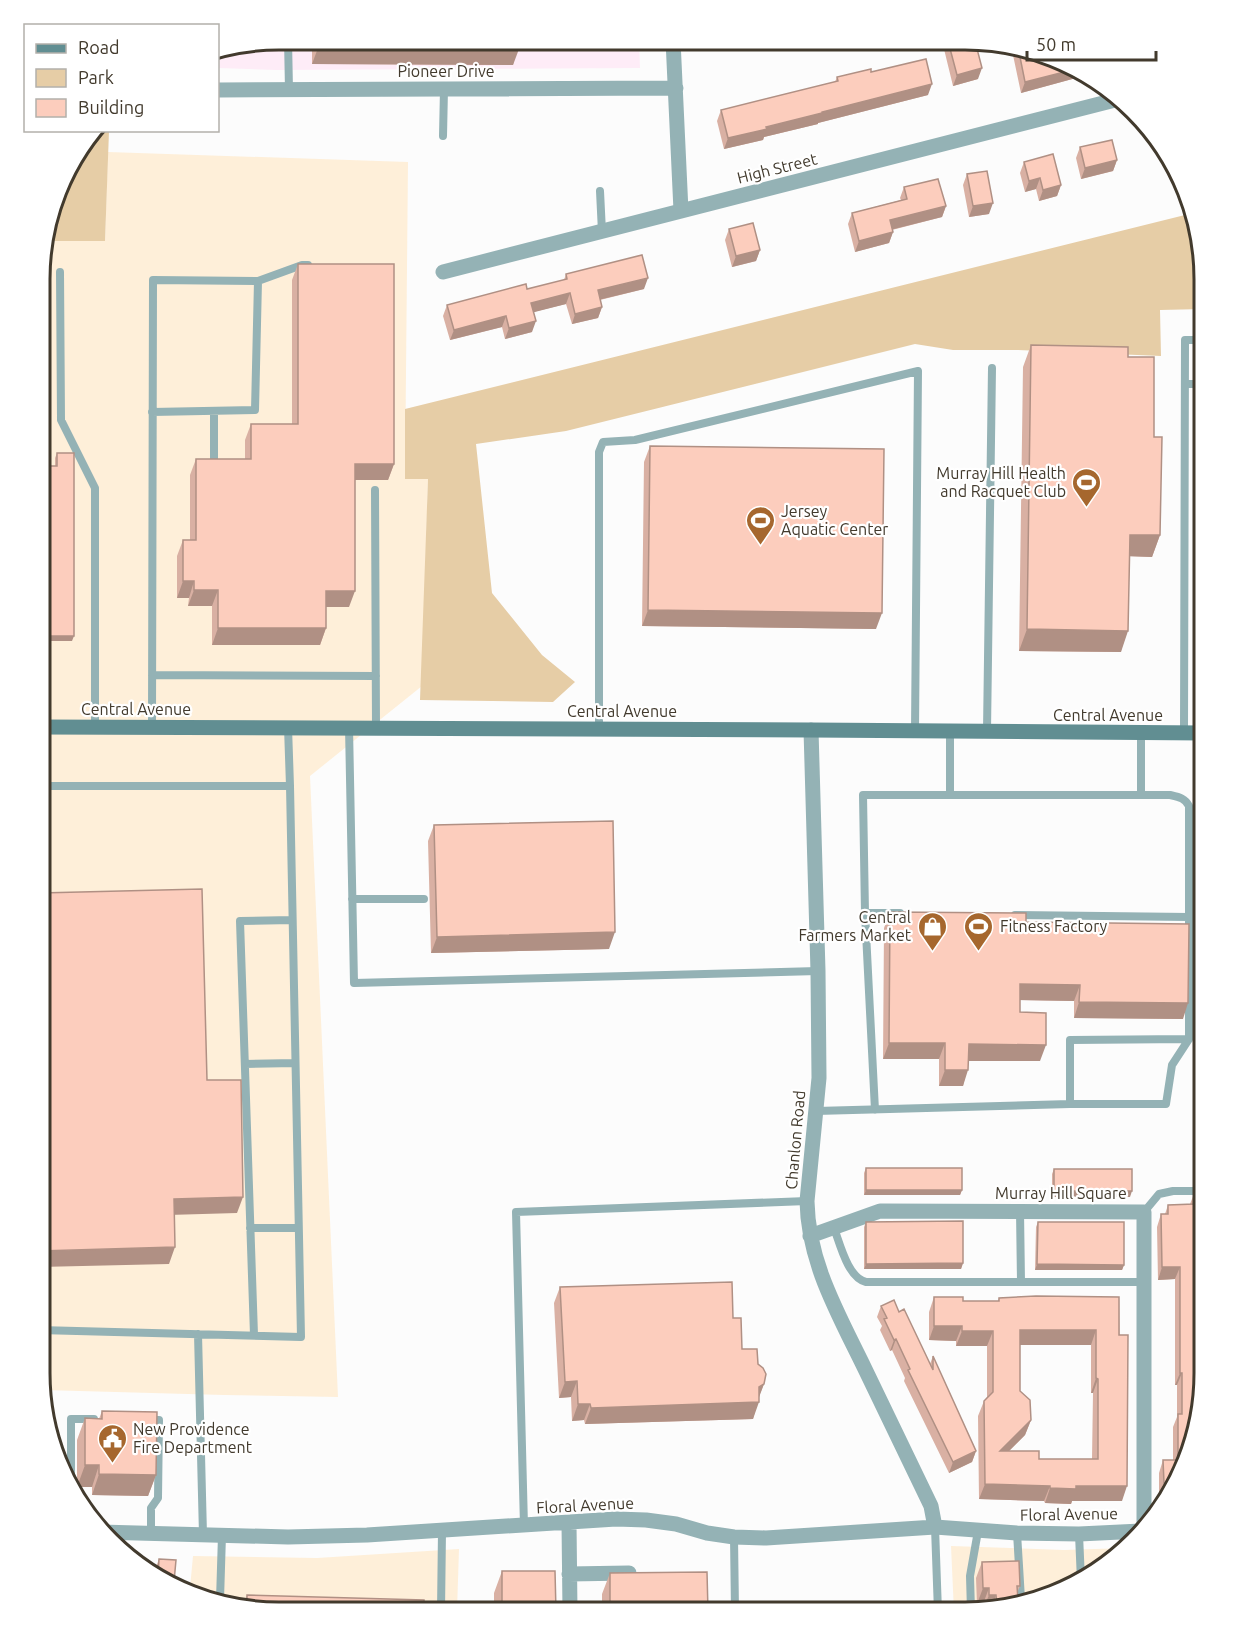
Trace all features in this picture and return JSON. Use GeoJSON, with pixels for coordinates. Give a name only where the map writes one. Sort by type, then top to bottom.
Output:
{"type":"FeatureCollection","features":[{"type":"Feature","properties":{"kind":"street"},"geometry":{"type":"LineString","coordinates":[[674,50],[681,211]]}},
{"type":"Feature","properties":{"kind":"street","name":"Pioneer Drive"},"geometry":{"type":"LineString","coordinates":[[219,90],[676,88]]}},
{"type":"Feature","properties":{"kind":"street","name":"High Street"},"geometry":{"type":"LineString","coordinates":[[443,272],[1110,101]]}},
{"type":"Feature","properties":{"kind":"street","name":"Central Avenue"},"geometry":{"type":"LineString","coordinates":[[50,727],[1194,733]]}},
{"type":"Feature","properties":{"kind":"street","name":"Chanlon Road"},"geometry":{"type":"LineString","coordinates":[[811,730],[819,1078],[807,1202],[810,1236],[822,1278],[931,1506],[935,1527]]}},
{"type":"Feature","properties":{"kind":"street","name":"Murray Hill Square"},"geometry":{"type":"LineString","coordinates":[[810,1236],[880,1211],[1144,1212],[1143,1516]]}},
{"type":"Feature","properties":{"kind":"street","name":"Floral Avenue"},"geometry":{"type":"LineString","coordinates":[[117,1534],[151,1533],[288,1537],[367,1535],[616,1519],[676,1524],[707,1533],[734,1537],[766,1538],[935,1527],[1017,1533],[1079,1534],[1130,1530]]}},
{"type":"Feature","properties":{"kind":"street"},"geometry":{"type":"LineString","coordinates":[[568,1523],[570,1602]]}},
{"type":"Feature","properties":{"kind":"street"},"geometry":{"type":"LineString","coordinates":[[569,1574],[639,1573]]}},
{"type":"Feature","properties":{"kind":"lane"},"geometry":{"type":"LineString","coordinates":[[288,50],[289,90]]}},
{"type":"Feature","properties":{"kind":"lane"},"geometry":{"type":"LineString","coordinates":[[443,136],[444,89]]}},
{"type":"Feature","properties":{"kind":"lane"},"geometry":{"type":"LineString","coordinates":[[600,191],[602,232]]}},
{"type":"Feature","properties":{"kind":"lane"},"geometry":{"type":"LineString","coordinates":[[152,727],[153,280],[258,281],[302,265],[314,265]]}},
{"type":"Feature","properties":{"kind":"lane"},"geometry":{"type":"LineString","coordinates":[[60,272],[61,420],[95,488],[95,727]]}},
{"type":"Feature","properties":{"kind":"lane"},"geometry":{"type":"LineString","coordinates":[[153,412],[255,410],[258,281]]}},
{"type":"Feature","properties":{"kind":"lane"},"geometry":{"type":"LineString","coordinates":[[1184,733],[1185,340],[1194,340]]}},
{"type":"Feature","properties":{"kind":"lane"},"geometry":{"type":"LineString","coordinates":[[987,731],[992,368]]}},
{"type":"Feature","properties":{"kind":"lane"},"geometry":{"type":"LineString","coordinates":[[599,729],[599,452],[603,442],[634,440],[918,371],[915,731]]}},
{"type":"Feature","properties":{"kind":"lane"},"geometry":{"type":"LineString","coordinates":[[1185,384],[1194,384]]}},
{"type":"Feature","properties":{"kind":"lane"},"geometry":{"type":"LineString","coordinates":[[214,411],[214,470]]}},
{"type":"Feature","properties":{"kind":"lane"},"geometry":{"type":"LineString","coordinates":[[375,490],[376,728]]}},
{"type":"Feature","properties":{"kind":"lane"},"geometry":{"type":"LineString","coordinates":[[152,675],[376,676]]}},
{"type":"Feature","properties":{"kind":"lane"},"geometry":{"type":"LineString","coordinates":[[349,727],[354,983],[818,971]]}},
{"type":"Feature","properties":{"kind":"lane"},"geometry":{"type":"LineString","coordinates":[[50,1330],[301,1337],[288,728]]}},
{"type":"Feature","properties":{"kind":"lane"},"geometry":{"type":"LineString","coordinates":[[950,731],[950,795]]}},
{"type":"Feature","properties":{"kind":"lane"},"geometry":{"type":"LineString","coordinates":[[1141,733],[1142,795]]}},
{"type":"Feature","properties":{"kind":"lane"},"geometry":{"type":"LineString","coordinates":[[50,786],[290,786]]}},
{"type":"Feature","properties":{"kind":"lane"},"geometry":{"type":"LineString","coordinates":[[816,1112],[1070,1104],[1166,1104],[1172,1065],[1189,1039],[1189,806],[1187,801],[1170,795],[863,795],[865,913],[875,1110]]}},
{"type":"Feature","properties":{"kind":"lane"},"geometry":{"type":"LineString","coordinates":[[352,900],[424,899]]}},
{"type":"Feature","properties":{"kind":"lane"},"geometry":{"type":"LineString","coordinates":[[865,913],[914,913]]}},
{"type":"Feature","properties":{"kind":"lane"},"geometry":{"type":"LineString","coordinates":[[1002,915],[1189,917]]}},
{"type":"Feature","properties":{"kind":"lane"},"geometry":{"type":"LineString","coordinates":[[254,1335],[240,921],[292,920]]}},
{"type":"Feature","properties":{"kind":"lane"},"geometry":{"type":"LineString","coordinates":[[1070,1104],[1070,1040],[1189,1039]]}},
{"type":"Feature","properties":{"kind":"lane"},"geometry":{"type":"LineString","coordinates":[[245,1064],[295,1063]]}},
{"type":"Feature","properties":{"kind":"lane"},"geometry":{"type":"LineString","coordinates":[[1144,1212],[1159,1194],[1194,1191]]}},
{"type":"Feature","properties":{"kind":"lane"},"geometry":{"type":"LineString","coordinates":[[524,1526],[516,1212],[807,1202]]}},
{"type":"Feature","properties":{"kind":"lane"},"geometry":{"type":"LineString","coordinates":[[1020,1211],[1021,1282]]}},
{"type":"Feature","properties":{"kind":"lane"},"geometry":{"type":"LineString","coordinates":[[250,1228],[298,1228]]}},
{"type":"Feature","properties":{"kind":"lane"},"geometry":{"type":"LineString","coordinates":[[834,1228],[851,1271],[860,1281],[1144,1282]]}},
{"type":"Feature","properties":{"kind":"lane"},"geometry":{"type":"LineString","coordinates":[[198,1334],[203,1535]]}},
{"type":"Feature","properties":{"kind":"lane"},"geometry":{"type":"LineString","coordinates":[[71,1469],[71,1419],[104,1419]]}},
{"type":"Feature","properties":{"kind":"lane"},"geometry":{"type":"LineString","coordinates":[[137,1420],[159,1420],[159,1498],[151,1508],[151,1533]]}},
{"type":"Feature","properties":{"kind":"lane"},"geometry":{"type":"LineString","coordinates":[[935,1527],[938,1602]]}},
{"type":"Feature","properties":{"kind":"lane"},"geometry":{"type":"LineString","coordinates":[[441,1602],[442,1531]]}},
{"type":"Feature","properties":{"kind":"lane"},"geometry":{"type":"LineString","coordinates":[[971,1602],[970,1576],[978,1531]]}},
{"type":"Feature","properties":{"kind":"lane"},"geometry":{"type":"LineString","coordinates":[[1017,1533],[1021,1595]]}},
{"type":"Feature","properties":{"kind":"lane"},"geometry":{"type":"LineString","coordinates":[[1079,1534],[1081,1570]]}},
{"type":"Feature","properties":{"kind":"lane"},"geometry":{"type":"LineString","coordinates":[[220,1594],[222,1535]]}},
{"type":"Feature","properties":{"kind":"lane"},"geometry":{"type":"LineString","coordinates":[[734,1537],[735,1602]]}},
{"type":"Feature","properties":{"kind":"shaded area"},"geometry":{"type":"Polygon","coordinates":[[[263,50],[639,50],[640,68],[276,70],[219,68],[219,57],[263,50]]]}},
{"type":"Feature","properties":{"kind":"shaded area"},"geometry":{"type":"Polygon","coordinates":[[[108,152],[408,162],[405,479],[428,479],[422,686],[310,776],[338,1397],[50,1390],[50,263],[52,241],[105,241],[108,152]]]}},
{"type":"Feature","properties":{"kind":"shaded area"},"geometry":{"type":"Polygon","coordinates":[[[951,1546],[1064,1550],[1111,1548],[1066,1578],[1024,1594],[995,1600],[954,1602],[951,1546]]]}},
{"type":"Feature","properties":{"kind":"shaded area"},"geometry":{"type":"Polygon","coordinates":[[[459,1549],[457,1602],[248,1600],[219,1594],[190,1584],[193,1556],[317,1558],[459,1549]]]}},
{"type":"Feature","properties":{"kind":"green space"},"geometry":{"type":"Polygon","coordinates":[[[102,132],[109,132],[105,241],[52,241],[57,219],[73,177],[102,132]]]}},
{"type":"Feature","properties":{"kind":"green space"},"geometry":{"type":"Polygon","coordinates":[[[1185,215],[1186,219],[1192,248],[1194,309],[1160,310],[1161,356],[1018,350],[953,350],[915,344],[566,431],[476,444],[492,593],[542,655],[575,682],[553,702],[420,700],[428,479],[405,479],[405,409],[1185,215]]]}},
{"type":"Feature","properties":{"kind":"building"},"geometry":{"type":"Polygon","coordinates":[[[950,50],[977,50],[982,68],[957,75],[950,50]]]}},
{"type":"Feature","properties":{"kind":"building"},"geometry":{"type":"Polygon","coordinates":[[[1020,56],[1064,72],[1025,82],[1020,56]]]}},
{"type":"Feature","properties":{"kind":"building"},"geometry":{"type":"Polygon","coordinates":[[[926,59],[932,84],[728,138],[721,110],[838,81],[837,77],[871,69],[871,72],[926,59]]]}},
{"type":"Feature","properties":{"kind":"building"},"geometry":{"type":"Polygon","coordinates":[[[1112,140],[1117,160],[1085,168],[1080,147],[1112,140]]]}},
{"type":"Feature","properties":{"kind":"building"},"geometry":{"type":"Polygon","coordinates":[[[1053,154],[1061,185],[1043,190],[1040,178],[1029,181],[1024,162],[1053,154]]]}},
{"type":"Feature","properties":{"kind":"building"},"geometry":{"type":"Polygon","coordinates":[[[987,171],[993,203],[973,206],[967,174],[987,171]]]}},
{"type":"Feature","properties":{"kind":"building"},"geometry":{"type":"Polygon","coordinates":[[[938,179],[946,206],[890,220],[893,232],[859,241],[852,213],[907,199],[904,187],[938,179]]]}},
{"type":"Feature","properties":{"kind":"building"},"geometry":{"type":"Polygon","coordinates":[[[753,223],[760,250],[736,256],[729,229],[753,223]]]}},
{"type":"Feature","properties":{"kind":"building"},"geometry":{"type":"Polygon","coordinates":[[[642,255],[648,278],[598,290],[602,307],[575,314],[570,293],[531,303],[536,321],[509,328],[506,316],[454,330],[447,305],[526,284],[527,289],[567,279],[566,274],[642,255]]]}},
{"type":"Feature","properties":{"kind":"building"},"geometry":{"type":"Polygon","coordinates":[[[298,264],[394,264],[394,464],[355,464],[355,591],[326,591],[326,628],[218,628],[218,590],[194,590],[194,581],[183,581],[183,540],[196,540],[196,459],[251,459],[251,424],[298,424],[298,264]]]}},
{"type":"Feature","properties":{"kind":"building","name":"Murray Hill Health and Racquet Club"},"geometry":{"type":"Polygon","coordinates":[[[1031,345],[1128,347],[1128,357],[1154,357],[1154,437],[1162,437],[1160,535],[1130,535],[1128,631],[1027,629],[1031,345]]]}},
{"type":"Feature","properties":{"kind":"building","name":"Jersey Aquatic Center"},"geometry":{"type":"Polygon","coordinates":[[[650,446],[884,449],[882,613],[648,610],[650,446]]]}},
{"type":"Feature","properties":{"kind":"building"},"geometry":{"type":"Polygon","coordinates":[[[57,453],[74,453],[74,636],[50,636],[50,466],[57,466],[57,453]]]}},
{"type":"Feature","properties":{"kind":"building"},"geometry":{"type":"Polygon","coordinates":[[[613,821],[615,932],[437,937],[434,825],[613,821]]]}},
{"type":"Feature","properties":{"kind":"building"},"geometry":{"type":"Polygon","coordinates":[[[202,889],[207,1080],[241,1080],[243,1197],[174,1199],[175,1247],[50,1251],[50,893],[202,889]]]}},
{"type":"Feature","properties":{"kind":"building"},"geometry":{"type":"Polygon","coordinates":[[[890,912],[1026,913],[1026,922],[1189,924],[1188,1003],[1079,1002],[1080,985],[1020,984],[1020,1012],[1046,1013],[1046,1045],[969,1044],[968,1070],[945,1070],[945,1043],[889,1043],[890,912]]]}},
{"type":"Feature","properties":{"kind":"building"},"geometry":{"type":"Polygon","coordinates":[[[866,1168],[962,1168],[962,1190],[866,1190],[866,1168]]]}},
{"type":"Feature","properties":{"kind":"building"},"geometry":{"type":"Polygon","coordinates":[[[1054,1169],[1132,1169],[1132,1191],[1054,1191],[1054,1169]]]}},
{"type":"Feature","properties":{"kind":"building"},"geometry":{"type":"Polygon","coordinates":[[[1194,1204],[1194,1373],[1192,1403],[1186,1432],[1178,1454],[1178,1414],[1182,1414],[1180,1267],[1162,1267],[1161,1214],[1168,1214],[1168,1205],[1194,1204]]]}},
{"type":"Feature","properties":{"kind":"building"},"geometry":{"type":"Polygon","coordinates":[[[963,1221],[963,1263],[866,1264],[866,1222],[963,1221]]]}},
{"type":"Feature","properties":{"kind":"building"},"geometry":{"type":"Polygon","coordinates":[[[1038,1222],[1124,1222],[1124,1265],[1037,1264],[1038,1222]]]}},
{"type":"Feature","properties":{"kind":"building"},"geometry":{"type":"Polygon","coordinates":[[[732,1282],[733,1318],[741,1318],[742,1349],[757,1349],[758,1364],[766,1374],[764,1384],[759,1387],[759,1402],[591,1408],[590,1404],[578,1404],[577,1381],[565,1382],[560,1287],[732,1282]]]}},
{"type":"Feature","properties":{"kind":"building"},"geometry":{"type":"Polygon","coordinates":[[[934,1297],[963,1297],[963,1301],[999,1301],[999,1298],[1119,1297],[1119,1335],[1128,1335],[1127,1486],[1076,1486],[1076,1489],[985,1484],[984,1401],[993,1392],[993,1331],[962,1331],[962,1326],[934,1326],[934,1297]],[[1020,1330],[1020,1391],[1030,1400],[1031,1420],[1000,1451],[1039,1451],[1039,1459],[1098,1459],[1096,1330],[1020,1330]]]}},
{"type":"Feature","properties":{"kind":"building"},"geometry":{"type":"Polygon","coordinates":[[[894,1300],[899,1312],[904,1309],[933,1370],[933,1356],[976,1451],[953,1462],[908,1370],[910,1369],[896,1339],[894,1340],[884,1319],[887,1318],[881,1306],[894,1300]]]}},
{"type":"Feature","properties":{"kind":"building"},"geometry":{"type":"Polygon","coordinates":[[[102,1411],[157,1412],[156,1475],[99,1474],[99,1465],[85,1465],[85,1418],[102,1419],[102,1411]]]}},
{"type":"Feature","properties":{"kind":"building"},"geometry":{"type":"Polygon","coordinates":[[[1163,1460],[1176,1460],[1165,1483],[1164,1483],[1163,1460]]]}},
{"type":"Feature","properties":{"kind":"building"},"geometry":{"type":"Polygon","coordinates":[[[159,1559],[176,1560],[174,1577],[158,1568],[159,1559]]]}},
{"type":"Feature","properties":{"kind":"building"},"geometry":{"type":"Polygon","coordinates":[[[1019,1561],[1020,1586],[1017,1586],[1018,1595],[996,1600],[996,1595],[989,1595],[989,1588],[983,1588],[982,1562],[1019,1561]]]}},
{"type":"Feature","properties":{"kind":"building"},"geometry":{"type":"Polygon","coordinates":[[[502,1571],[555,1571],[556,1602],[502,1602],[502,1571]]]}},
{"type":"Feature","properties":{"kind":"building"},"geometry":{"type":"Polygon","coordinates":[[[707,1572],[708,1602],[610,1602],[610,1573],[707,1572]]]}},
{"type":"Feature","properties":{"kind":"building"},"geometry":{"type":"Polygon","coordinates":[[[247,1595],[424,1600],[424,1602],[278,1602],[247,1600],[247,1595]]]}},
{"type":"Feature","properties":{"kind":"place","name":"Murray Hill Health and Racquet Club"},"geometry":{"type":"Point","coordinates":[1087,508]}},
{"type":"Feature","properties":{"kind":"place","name":"Jersey Aquatic Center"},"geometry":{"type":"Point","coordinates":[760,546]}},
{"type":"Feature","properties":{"kind":"place","name":"Central Farmers Market"},"geometry":{"type":"Point","coordinates":[932,952]}},
{"type":"Feature","properties":{"kind":"place","name":"Fitness Factory"},"geometry":{"type":"Point","coordinates":[979,952]}},
{"type":"Feature","properties":{"kind":"place","name":"New Providence Fire Department"},"geometry":{"type":"Point","coordinates":[112,1464]}}]}
